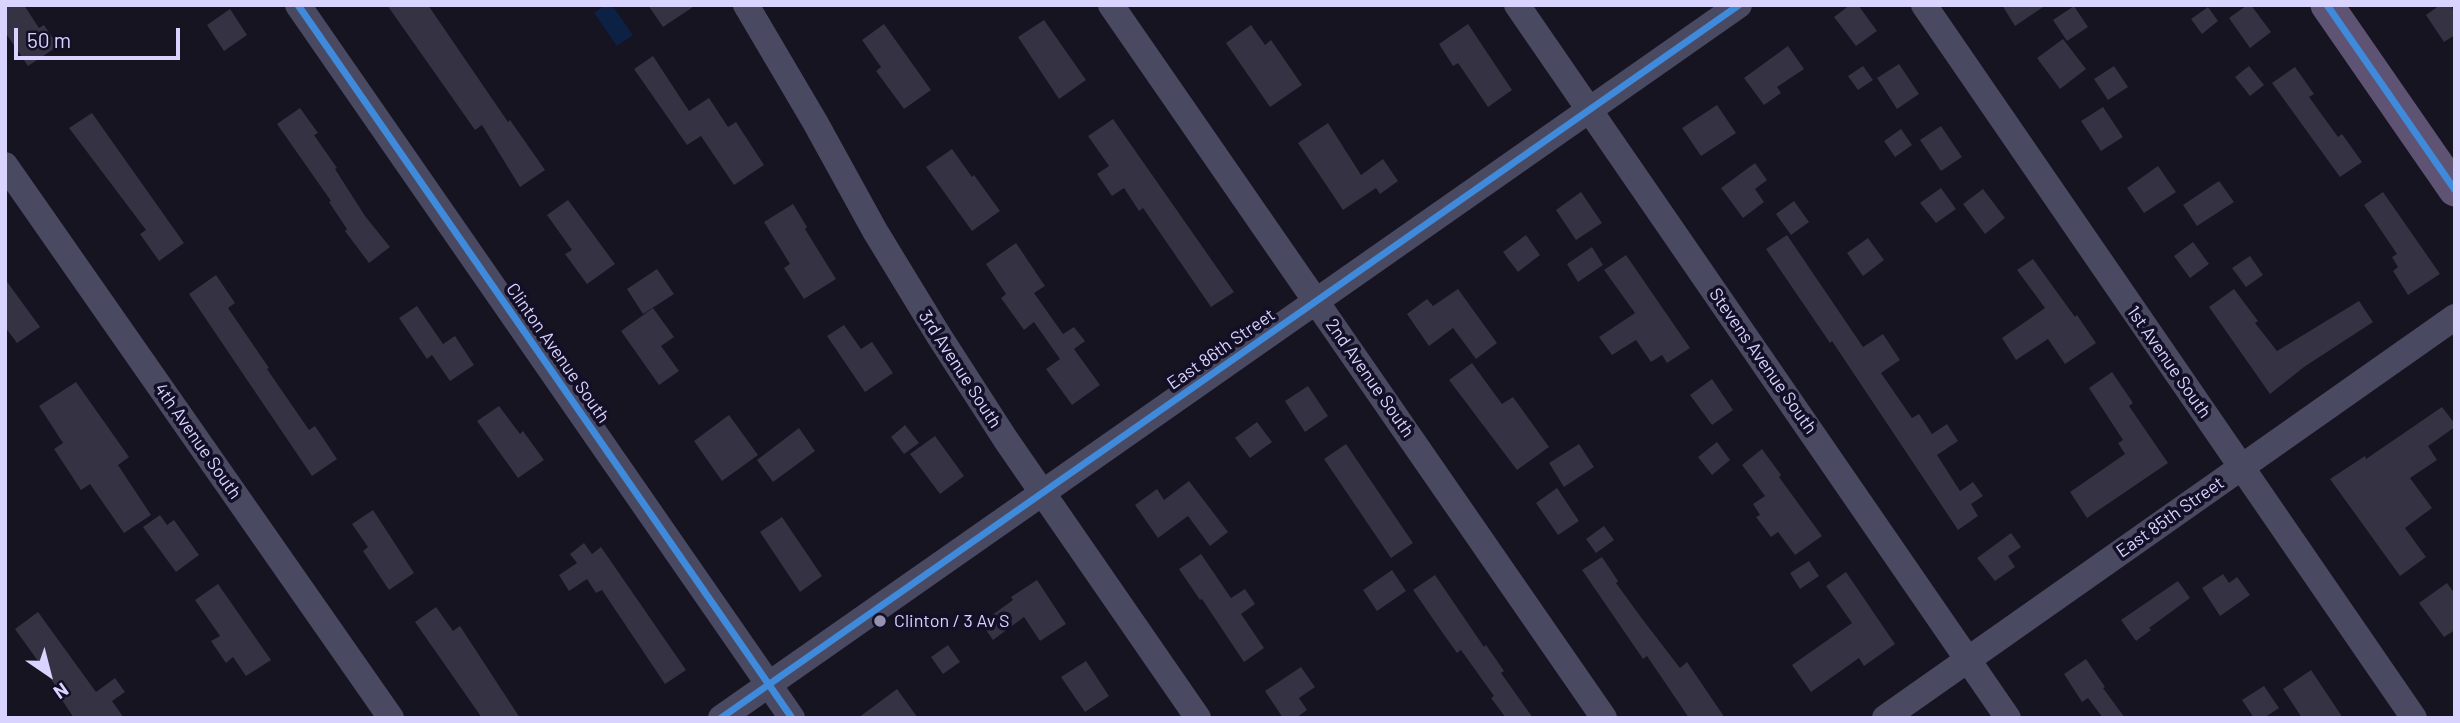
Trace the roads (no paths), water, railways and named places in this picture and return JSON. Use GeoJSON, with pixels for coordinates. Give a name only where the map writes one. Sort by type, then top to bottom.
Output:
{"type":"FeatureCollection","features":[{"type":"Feature","properties":{"kind":"main road"},"geometry":{"type":"LineString","coordinates":[[2327,5],[2455,190]]}},
{"type":"Feature","properties":{"kind":"street","name":"Clinton Avenue South"},"geometry":{"type":"LineString","coordinates":[[298,5],[792,718]]}},
{"type":"Feature","properties":{"kind":"street","name":"3rd Avenue South"},"geometry":{"type":"LineString","coordinates":[[746,5],[875,231],[939,336],[1198,718]]}},
{"type":"Feature","properties":{"kind":"street","name":"2nd Avenue South"},"geometry":{"type":"LineString","coordinates":[[1111,5],[1604,718]]}},
{"type":"Feature","properties":{"kind":"street","name":"Stevens Avenue South"},"geometry":{"type":"LineString","coordinates":[[1517,5],[2008,718]]}},
{"type":"Feature","properties":{"kind":"street","name":"East 86th Street"},"geometry":{"type":"LineString","coordinates":[[721,718],[1738,5]]}},
{"type":"Feature","properties":{"kind":"street","name":"1st Avenue South"},"geometry":{"type":"LineString","coordinates":[[1924,5],[2414,718]]}},
{"type":"Feature","properties":{"kind":"street","name":"4th Avenue South"},"geometry":{"type":"LineString","coordinates":[[5,165],[391,718]]}},
{"type":"Feature","properties":{"kind":"street","name":"East 85th Street"},"geometry":{"type":"LineString","coordinates":[[1885,718],[2455,317]]}},
{"type":"Feature","properties":{"kind":"water"},"geometry":{"type":"Polygon","coordinates":[[[605,5],[612,5],[633,35],[617,46],[594,13],[605,5]]]}},
{"type":"Feature","properties":{"kind":"place","name":"Clinton / 3 Av S"},"geometry":{"type":"Point","coordinates":[880,621]}}]}
